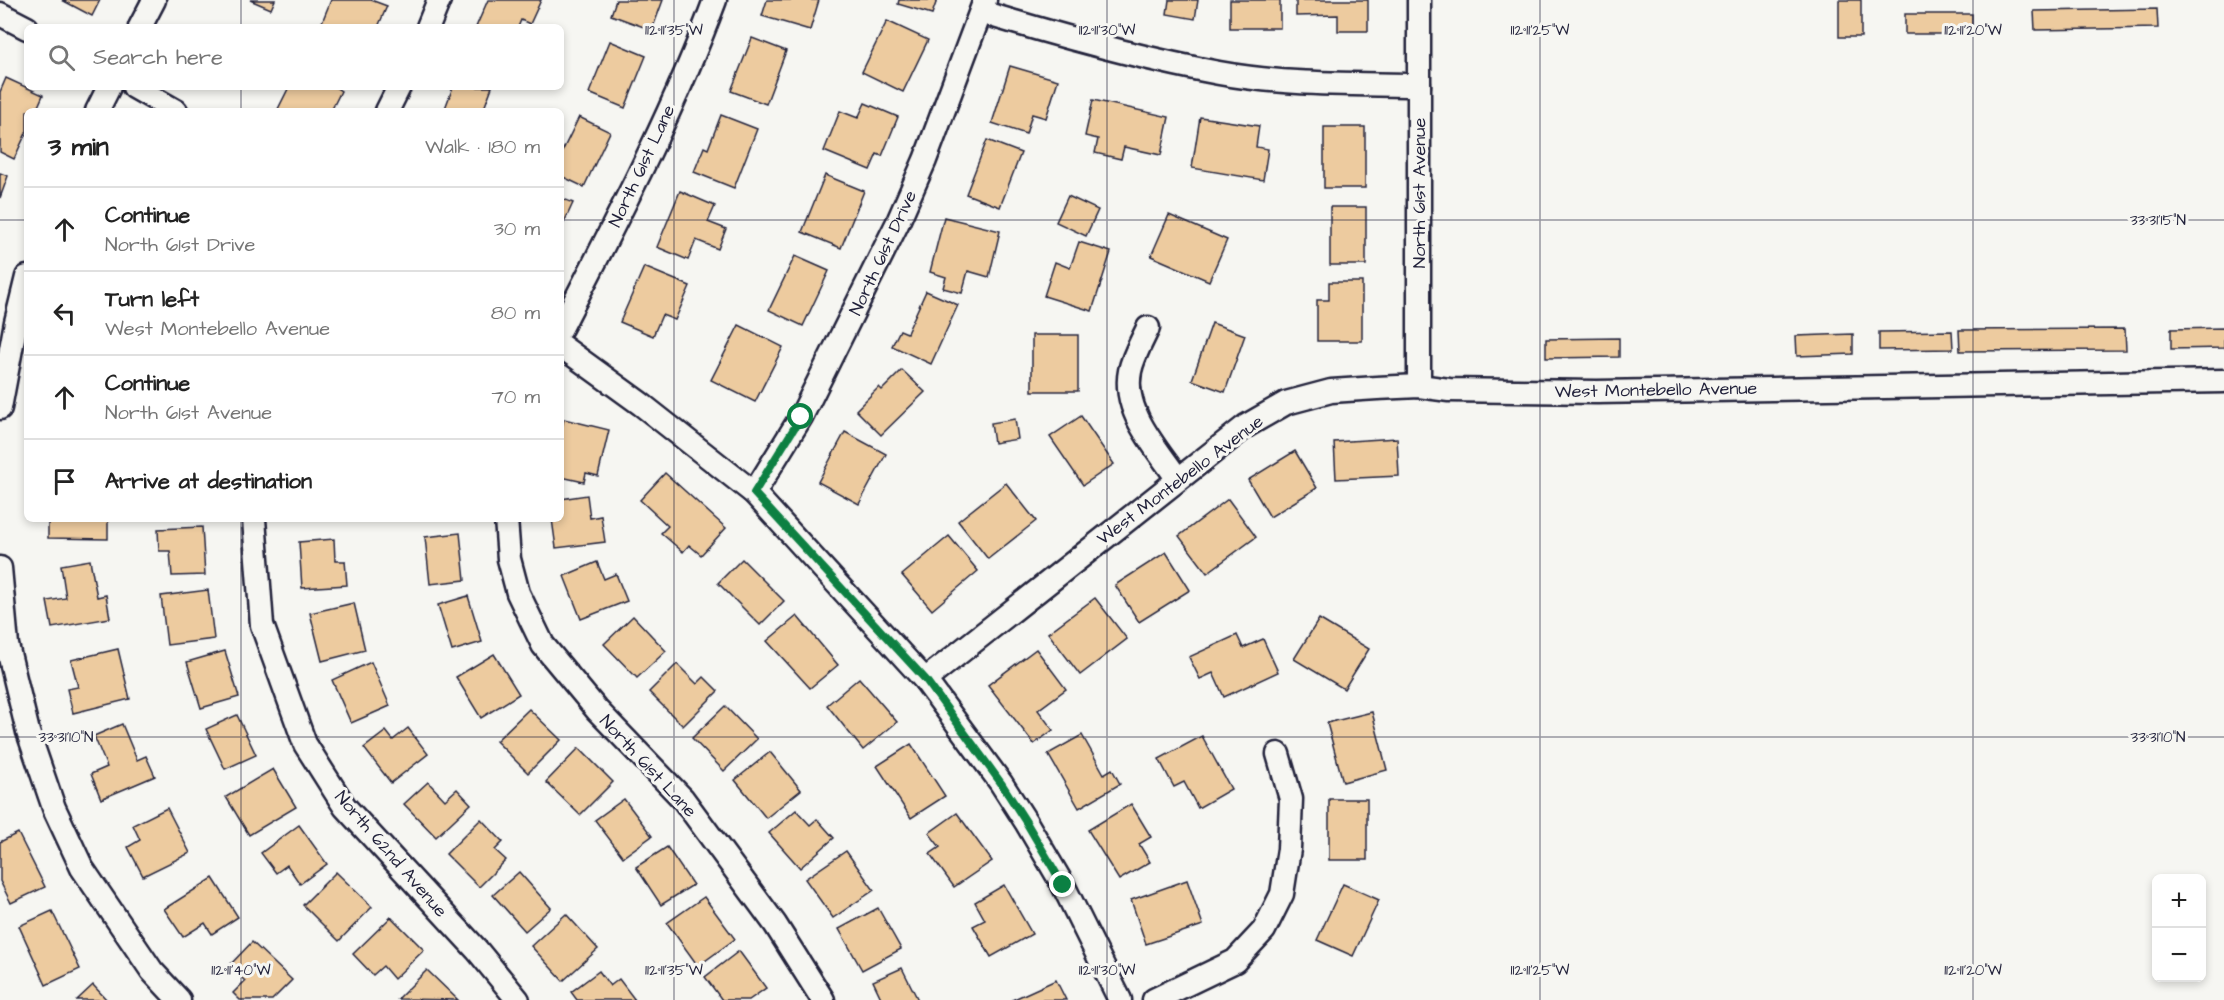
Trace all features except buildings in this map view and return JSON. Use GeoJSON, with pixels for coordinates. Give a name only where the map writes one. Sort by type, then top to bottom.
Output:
{"type":"FeatureCollection","features":[{"type":"Feature","properties":{"kind":"street"},"geometry":{"type":"LineString","coordinates":[[142,24],[154,0]]}},
{"type":"Feature","properties":{"kind":"street"},"geometry":{"type":"LineString","coordinates":[[429,24],[439,0]]}},
{"type":"Feature","properties":{"kind":"street","name":"North 61st Lane"},"geometry":{"type":"LineString","coordinates":[[564,322],[632,191],[704,30],[715,0]]}},
{"type":"Feature","properties":{"kind":"street","name":"North 61st Avenue"},"geometry":{"type":"LineString","coordinates":[[1419,0],[1419,386]]}},
{"type":"Feature","properties":{"kind":"street"},"geometry":{"type":"LineString","coordinates":[[983,6],[1093,45],[1220,73],[1332,84],[1419,85]]}},
{"type":"Feature","properties":{"kind":"street","name":"North 61st Drive"},"geometry":{"type":"LineString","coordinates":[[754,493],[801,417],[849,325],[897,224],[925,160],[983,6]]}},
{"type":"Feature","properties":{"kind":"street"},"geometry":{"type":"LineString","coordinates":[[0,14],[24,26]]}},
{"type":"Feature","properties":{"kind":"street"},"geometry":{"type":"LineString","coordinates":[[98,108],[108,90]]}},
{"type":"Feature","properties":{"kind":"street"},"geometry":{"type":"LineString","coordinates":[[139,90],[171,108]]}},
{"type":"Feature","properties":{"kind":"street"},"geometry":{"type":"LineString","coordinates":[[388,108],[398,90]]}},
{"type":"Feature","properties":{"kind":"street"},"geometry":{"type":"LineString","coordinates":[[0,408],[24,289]]}},
{"type":"Feature","properties":{"kind":"street"},"geometry":{"type":"LineString","coordinates":[[1148,328],[1130,371],[1131,399],[1136,418],[1177,478]]}},
{"type":"Feature","properties":{"kind":"street"},"geometry":{"type":"LineString","coordinates":[[564,348],[641,404],[754,493],[926,680],[1001,783],[1026,822],[1063,885],[1120,1000]]}},
{"type":"Feature","properties":{"kind":"street","name":"West Montebello Avenue"},"geometry":{"type":"LineString","coordinates":[[926,680],[1177,478],[1246,426],[1286,403],[1331,391],[1419,386],[1449,390],[1597,392],[2224,381]]}},
{"type":"Feature","properties":{"kind":"street","name":"North 62nd Avenue"},"geometry":{"type":"LineString","coordinates":[[254,522],[262,625],[305,744],[345,807],[477,950],[518,1000]]}},
{"type":"Feature","properties":{"kind":"street","name":"North 61st Lane"},"geometry":{"type":"LineString","coordinates":[[506,522],[509,559],[518,593],[543,645],[597,710],[683,799],[775,924],[823,1000]]}},
{"type":"Feature","properties":{"kind":"street"},"geometry":{"type":"LineString","coordinates":[[0,568],[7,645],[27,732],[54,808],[82,868],[152,971],[179,1000]]}},
{"type":"Feature","properties":{"kind":"street"},"geometry":{"type":"LineString","coordinates":[[1154,1000],[1235,961],[1264,930],[1282,894],[1289,849],[1291,799],[1278,754]]}},
{"type":"Feature","properties":{"kind":"route"},"geometry":{"type":"LineString","coordinates":[[801,417],[754,493],[926,680],[1001,783],[1063,885]]}}]}
